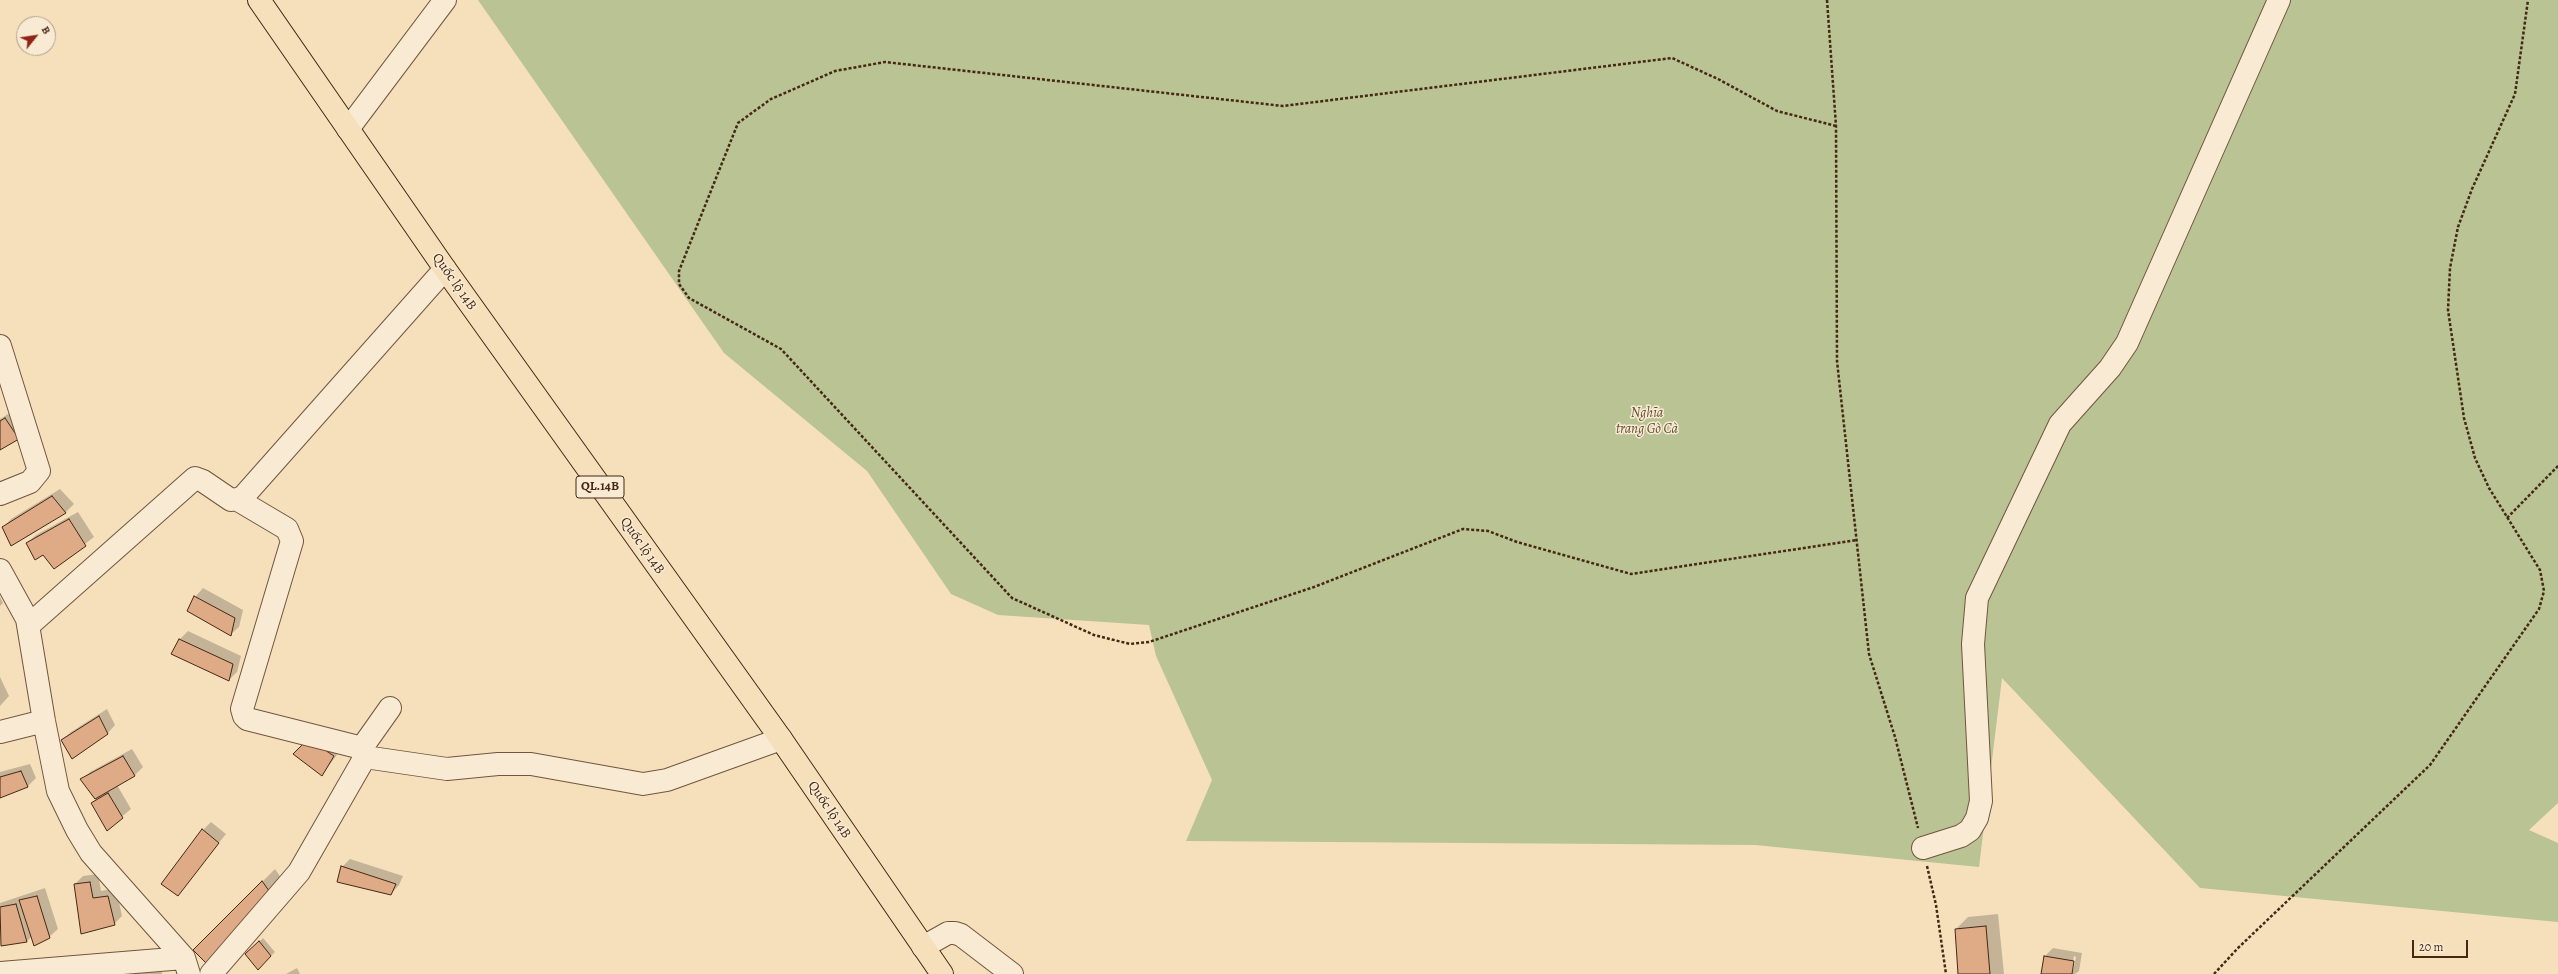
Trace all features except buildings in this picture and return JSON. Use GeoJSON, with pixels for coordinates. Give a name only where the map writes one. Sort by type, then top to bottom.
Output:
{"type":"FeatureCollection","features":[{"type":"Feature","properties":{"kind":"highway","name":"Quốc lộ 14B"},"geometry":{"type":"LineString","coordinates":[[259,0],[445,269],[781,739],[942,974]]}},
{"type":"Feature","properties":{"kind":"street"},"geometry":{"type":"LineString","coordinates":[[348,129],[445,0]]}},
{"type":"Feature","properties":{"kind":"street"},"geometry":{"type":"LineString","coordinates":[[1922,848],[1961,836],[1970,830],[1977,818],[1981,801],[1973,644],[1977,598],[2060,424],[2110,368],[2127,343],[2279,0]]}},
{"type":"Feature","properties":{"kind":"street"},"geometry":{"type":"LineString","coordinates":[[238,500],[445,269]]}},
{"type":"Feature","properties":{"kind":"street"},"geometry":{"type":"LineString","coordinates":[[0,346],[39,471],[30,482],[0,494]]}},
{"type":"Feature","properties":{"kind":"street"},"geometry":{"type":"LineString","coordinates":[[28,626],[195,478],[203,480],[232,500],[238,500],[287,529],[292,541],[242,709],[244,716],[363,753],[447,769],[498,764],[531,764],[643,784],[667,780],[781,739]]}},
{"type":"Feature","properties":{"kind":"street"},"geometry":{"type":"LineString","coordinates":[[0,570],[17,597],[28,626],[58,792],[91,854],[186,966]]}},
{"type":"Feature","properties":{"kind":"street"},"geometry":{"type":"LineString","coordinates":[[211,974],[296,876],[363,753],[390,708]]}},
{"type":"Feature","properties":{"kind":"street"},"geometry":{"type":"LineString","coordinates":[[0,732],[44,721]]}},
{"type":"Feature","properties":{"kind":"street"},"geometry":{"type":"LineString","coordinates":[[923,947],[948,933],[955,933],[961,935],[1012,974]]}},
{"type":"Feature","properties":{"kind":"street"},"geometry":{"type":"LineString","coordinates":[[0,973],[186,966]]}},
{"type":"Feature","properties":{"kind":"path"},"geometry":{"type":"LineString","coordinates":[[1827,0],[1836,126],[1837,361],[1869,654],[1895,737],[1936,904],[1946,974]]}},
{"type":"Feature","properties":{"kind":"path"},"geometry":{"type":"LineString","coordinates":[[2214,974],[2238,948],[2430,765],[2539,609],[2544,591],[2540,570],[2489,488],[2478,464],[2464,418],[2448,310],[2449,275],[2458,227],[2472,189],[2515,94],[2528,0]]}},
{"type":"Feature","properties":{"kind":"path"},"geometry":{"type":"LineString","coordinates":[[1836,126],[1776,111],[1718,79],[1672,58],[1283,106],[885,62],[835,71],[771,99],[738,123],[679,271],[679,284],[689,298],[781,349],[1012,598],[1094,635],[1130,644],[1149,642],[1314,587],[1463,529],[1488,531],[1516,542],[1631,574],[1857,540]]}},
{"type":"Feature","properties":{"kind":"path"},"geometry":{"type":"LineString","coordinates":[[2508,518],[2558,466]]}},
{"type":"Feature","properties":{"kind":"green space","name":"Nghĩa trang Gò Cà"},"geometry":{"type":"Polygon","coordinates":[[[478,0],[2558,0],[2558,803],[2529,830],[2558,843],[2558,922],[2200,888],[2002,678],[1979,867],[1755,845],[1186,841],[1212,780],[1156,656],[1149,625],[998,615],[951,594],[867,471],[724,353],[478,0]]]}}]}
